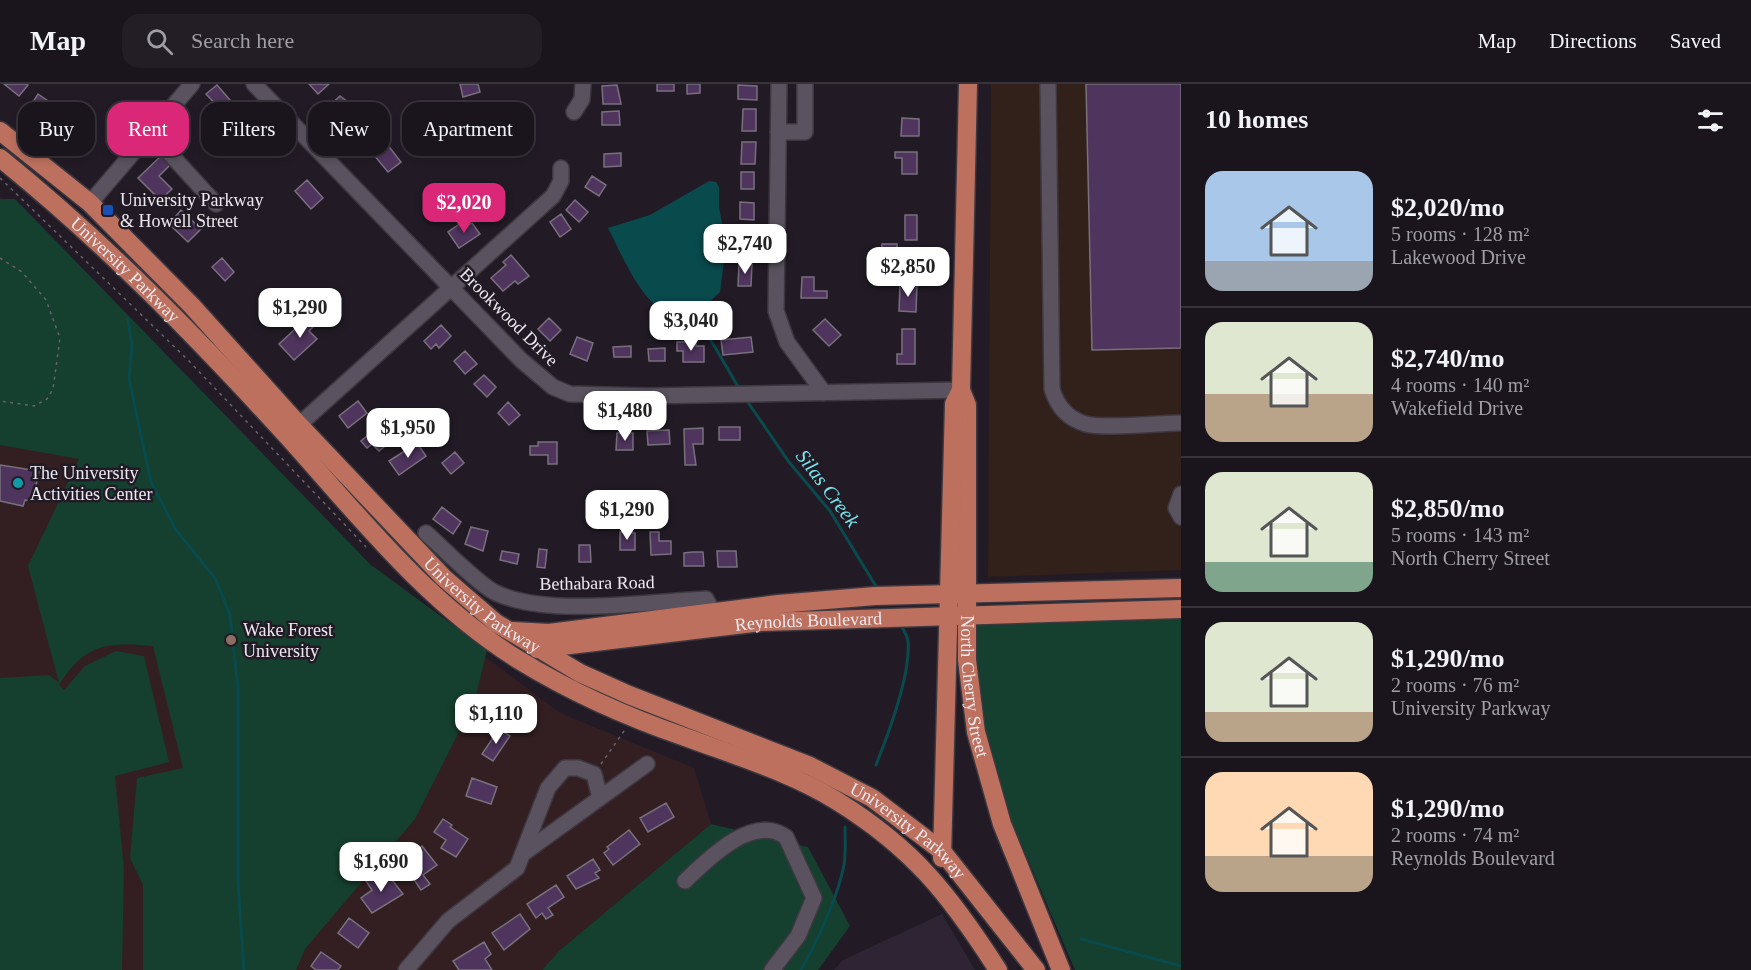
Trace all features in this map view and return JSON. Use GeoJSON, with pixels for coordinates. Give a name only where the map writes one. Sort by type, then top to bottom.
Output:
{"type":"FeatureCollection","features":[{"type":"Feature","properties":{"kind":"main road","name":"North Cherry Street"},"geometry":{"type":"LineString","coordinates":[[968,84],[961,390],[967,405],[969,693],[987,779],[1002,824],[1061,970]]}},
{"type":"Feature","properties":{"kind":"main road","name":"University Parkway"},"geometry":{"type":"LineString","coordinates":[[0,131],[90,203],[192,306],[399,562],[450,608],[503,650],[568,688],[629,716],[777,771],[835,800],[895,842],[941,887],[961,912],[998,970]]}},
{"type":"Feature","properties":{"kind":"main road","name":"University Parkway"},"geometry":{"type":"LineString","coordinates":[[0,158],[84,227],[444,578],[510,631],[580,673],[629,695],[785,756],[840,780],[872,798],[942,851],[1035,970]]}},
{"type":"Feature","properties":{"kind":"main road","name":"North Cherry Street"},"geometry":{"type":"LineString","coordinates":[[941,887],[954,404],[961,390]]}},
{"type":"Feature","properties":{"kind":"main road","name":"Reynolds Boulevard"},"geometry":{"type":"LineString","coordinates":[[510,631],[549,633],[713,612],[875,596],[1181,588]]}},
{"type":"Feature","properties":{"kind":"main road","name":"Reynolds Boulevard"},"geometry":{"type":"LineString","coordinates":[[450,608],[470,615],[519,649],[527,651],[751,623],[948,614],[1181,609]]}},
{"type":"Feature","properties":{"kind":"street"},"geometry":{"type":"LineString","coordinates":[[177,102],[192,84]]}},
{"type":"Feature","properties":{"kind":"street","name":"Brookwood Drive"},"geometry":{"type":"LineString","coordinates":[[254,84],[542,379],[570,394],[961,390]]}},
{"type":"Feature","properties":{"kind":"street"},"geometry":{"type":"LineString","coordinates":[[574,112],[582,99],[583,84]]}},
{"type":"Feature","properties":{"kind":"street"},"geometry":{"type":"LineString","coordinates":[[779,84],[776,312],[787,342],[824,393]]}},
{"type":"Feature","properties":{"kind":"street"},"geometry":{"type":"LineString","coordinates":[[778,132],[805,132],[805,84]]}},
{"type":"Feature","properties":{"kind":"street"},"geometry":{"type":"LineString","coordinates":[[1048,84],[1052,389],[1056,402],[1066,414],[1087,424],[1181,423]]}},
{"type":"Feature","properties":{"kind":"street"},"geometry":{"type":"LineString","coordinates":[[90,203],[131,156]]}},
{"type":"Feature","properties":{"kind":"street"},"geometry":{"type":"LineString","coordinates":[[172,156],[216,204]]}},
{"type":"Feature","properties":{"kind":"street"},"geometry":{"type":"LineString","coordinates":[[293,431],[553,196],[561,181],[561,168]]}},
{"type":"Feature","properties":{"kind":"street"},"geometry":{"type":"LineString","coordinates":[[1181,494],[1176,508],[1181,517]]}},
{"type":"Feature","properties":{"kind":"street","name":"Bethabara Road"},"geometry":{"type":"LineString","coordinates":[[426,533],[494,592],[525,603],[564,606],[706,599],[713,612]]}},
{"type":"Feature","properties":{"kind":"street"},"geometry":{"type":"LineString","coordinates":[[524,853],[647,764]]}},
{"type":"Feature","properties":{"kind":"street"},"geometry":{"type":"LineString","coordinates":[[406,970],[448,921],[517,868],[548,788],[565,768],[578,768],[594,774],[600,798]]}},
{"type":"Feature","properties":{"kind":"street"},"geometry":{"type":"LineString","coordinates":[[685,881],[743,836],[770,830],[786,837],[813,890],[814,898],[798,936],[772,970]]}},
{"type":"Feature","properties":{"kind":"path"},"geometry":{"type":"LineString","coordinates":[[0,258],[22,272],[46,300],[60,338],[53,389],[47,399],[34,406],[0,401]]}},
{"type":"Feature","properties":{"kind":"path"},"geometry":{"type":"LineString","coordinates":[[594,774],[626,728]]}},
{"type":"Feature","properties":{"kind":"shaded area"},"geometry":{"type":"Polygon","coordinates":[[[991,84],[1181,84],[1181,570],[988,577],[991,84]]]}},
{"type":"Feature","properties":{"kind":"shaded area"},"geometry":{"type":"Polygon","coordinates":[[[709,181],[716,182],[719,187],[719,207],[726,247],[720,292],[689,321],[660,310],[649,299],[630,271],[608,228],[650,215],[709,181]]]}},
{"type":"Feature","properties":{"kind":"shaded area","name":"Wake Forest University"},"geometry":{"type":"Polygon","coordinates":[[[0,197],[364,566],[560,713],[694,768],[711,824],[560,950],[542,970],[0,970],[0,197]]]}},
{"type":"Feature","properties":{"kind":"shaded area","name":"Wake Forest University"},"geometry":{"type":"Polygon","coordinates":[[[0,199],[15,199],[371,565],[487,650],[475,700],[415,819],[305,949],[296,970],[143,970],[143,885],[130,858],[137,778],[183,768],[153,646],[123,644],[99,648],[88,653],[78,661],[59,685],[64,690],[85,666],[116,651],[144,656],[169,762],[115,776],[124,869],[122,970],[0,970],[0,678],[49,675],[59,683],[28,566],[79,459],[0,445],[0,199]]]}},
{"type":"Feature","properties":{"kind":"shaded area"},"geometry":{"type":"Polygon","coordinates":[[[1181,617],[1181,970],[1075,970],[1020,841],[1017,842],[982,734],[974,627],[977,623],[1181,617]]]}},
{"type":"Feature","properties":{"kind":"shaded area"},"geometry":{"type":"Polygon","coordinates":[[[711,824],[808,847],[850,926],[818,970],[542,970],[560,950],[711,824]]]}},
{"type":"Feature","properties":{"kind":"shaded area"},"geometry":{"type":"Polygon","coordinates":[[[942,914],[975,970],[834,970],[843,960],[942,914]]]}},
{"type":"Feature","properties":{"kind":"building"},"geometry":{"type":"Polygon","coordinates":[[[4,84],[27,84],[28,85],[19,96],[4,84]]]}},
{"type":"Feature","properties":{"kind":"building"},"geometry":{"type":"Polygon","coordinates":[[[309,84],[329,84],[318,94],[309,84]]]}},
{"type":"Feature","properties":{"kind":"building"},"geometry":{"type":"Polygon","coordinates":[[[460,84],[478,84],[480,92],[463,97],[460,84]]]}},
{"type":"Feature","properties":{"kind":"building"},"geometry":{"type":"Polygon","coordinates":[[[657,84],[674,84],[674,91],[657,91],[657,84]]]}},
{"type":"Feature","properties":{"kind":"building"},"geometry":{"type":"Polygon","coordinates":[[[687,84],[700,84],[700,93],[687,94],[687,84]]]}},
{"type":"Feature","properties":{"kind":"building"},"geometry":{"type":"Polygon","coordinates":[[[1086,84],[1181,84],[1181,348],[1092,350],[1086,84]]]}},
{"type":"Feature","properties":{"kind":"building"},"geometry":{"type":"Polygon","coordinates":[[[217,85],[230,100],[213,102],[206,94],[217,85]]]}},
{"type":"Feature","properties":{"kind":"building"},"geometry":{"type":"Polygon","coordinates":[[[617,85],[621,104],[603,104],[602,86],[617,85]]]}},
{"type":"Feature","properties":{"kind":"building"},"geometry":{"type":"Polygon","coordinates":[[[738,85],[757,86],[757,100],[738,99],[738,85]]]}},
{"type":"Feature","properties":{"kind":"building"},"geometry":{"type":"Polygon","coordinates":[[[38,94],[50,102],[33,102],[38,94]]]}},
{"type":"Feature","properties":{"kind":"building"},"geometry":{"type":"Polygon","coordinates":[[[340,96],[348,102],[333,102],[340,96]]]}},
{"type":"Feature","properties":{"kind":"building"},"geometry":{"type":"Polygon","coordinates":[[[743,109],[756,109],[756,131],[742,131],[743,109]]]}},
{"type":"Feature","properties":{"kind":"building"},"geometry":{"type":"Polygon","coordinates":[[[619,111],[620,125],[602,125],[602,112],[619,111]]]}},
{"type":"Feature","properties":{"kind":"building"},"geometry":{"type":"Polygon","coordinates":[[[902,118],[919,119],[919,136],[901,136],[902,118]]]}},
{"type":"Feature","properties":{"kind":"building"},"geometry":{"type":"Polygon","coordinates":[[[742,142],[756,142],[755,164],[741,164],[742,142]]]}},
{"type":"Feature","properties":{"kind":"building"},"geometry":{"type":"Polygon","coordinates":[[[390,148],[401,162],[388,172],[375,156],[390,156],[390,148]]]}},
{"type":"Feature","properties":{"kind":"building"},"geometry":{"type":"Polygon","coordinates":[[[895,152],[917,152],[917,174],[902,174],[902,158],[895,158],[895,152]]]}},
{"type":"Feature","properties":{"kind":"building"},"geometry":{"type":"Polygon","coordinates":[[[621,153],[621,166],[604,167],[604,154],[621,153]]]}},
{"type":"Feature","properties":{"kind":"building"},"geometry":{"type":"Polygon","coordinates":[[[161,156],[171,164],[159,176],[172,189],[160,200],[138,178],[161,156]]]}},
{"type":"Feature","properties":{"kind":"building"},"geometry":{"type":"Polygon","coordinates":[[[741,172],[754,172],[754,189],[741,189],[741,172]]]}},
{"type":"Feature","properties":{"kind":"building"},"geometry":{"type":"Polygon","coordinates":[[[592,176],[606,185],[599,196],[585,187],[592,176]]]}},
{"type":"Feature","properties":{"kind":"building"},"geometry":{"type":"Polygon","coordinates":[[[307,180],[323,198],[311,209],[295,191],[307,180]]]}},
{"type":"Feature","properties":{"kind":"building"},"geometry":{"type":"Polygon","coordinates":[[[575,200],[588,212],[579,222],[566,210],[575,200]]]}},
{"type":"Feature","properties":{"kind":"building"},"geometry":{"type":"Polygon","coordinates":[[[740,202],[754,203],[754,220],[740,219],[740,202]]]}},
{"type":"Feature","properties":{"kind":"building"},"geometry":{"type":"Polygon","coordinates":[[[181,210],[201,229],[188,242],[169,224],[181,210]]]}},
{"type":"Feature","properties":{"kind":"building"},"geometry":{"type":"Polygon","coordinates":[[[561,214],[571,229],[560,237],[550,222],[561,214]]]}},
{"type":"Feature","properties":{"kind":"building"},"geometry":{"type":"Polygon","coordinates":[[[905,215],[917,215],[917,240],[905,240],[905,215]]]}},
{"type":"Feature","properties":{"kind":"building"},"geometry":{"type":"Polygon","coordinates":[[[461,223],[465,228],[472,223],[480,234],[459,248],[448,232],[461,223]]]}},
{"type":"Feature","properties":{"kind":"building"},"geometry":{"type":"Polygon","coordinates":[[[740,231],[753,231],[753,253],[739,253],[740,231]]]}},
{"type":"Feature","properties":{"kind":"building"},"geometry":{"type":"Polygon","coordinates":[[[882,244],[897,244],[897,253],[881,253],[882,244]]]}},
{"type":"Feature","properties":{"kind":"building"},"geometry":{"type":"Polygon","coordinates":[[[900,248],[918,248],[918,269],[900,268],[900,248]]]}},
{"type":"Feature","properties":{"kind":"building"},"geometry":{"type":"Polygon","coordinates":[[[511,255],[529,276],[518,284],[515,281],[503,291],[491,278],[506,265],[503,262],[511,255]]]}},
{"type":"Feature","properties":{"kind":"building"},"geometry":{"type":"Polygon","coordinates":[[[222,258],[234,272],[225,281],[212,267],[222,258]]]}},
{"type":"Feature","properties":{"kind":"building"},"geometry":{"type":"Polygon","coordinates":[[[739,264],[752,264],[751,286],[738,286],[739,264]]]}},
{"type":"Feature","properties":{"kind":"building"},"geometry":{"type":"Polygon","coordinates":[[[802,277],[814,277],[814,291],[827,291],[827,298],[801,298],[802,277]]]}},
{"type":"Feature","properties":{"kind":"building"},"geometry":{"type":"Polygon","coordinates":[[[900,284],[917,284],[916,312],[899,311],[900,284]]]}},
{"type":"Feature","properties":{"kind":"building"},"geometry":{"type":"Polygon","coordinates":[[[310,315],[317,323],[309,331],[317,339],[294,360],[279,344],[310,315]]]}},
{"type":"Feature","properties":{"kind":"building"},"geometry":{"type":"Polygon","coordinates":[[[549,318],[561,330],[550,341],[538,329],[549,318]]]}},
{"type":"Feature","properties":{"kind":"building"},"geometry":{"type":"Polygon","coordinates":[[[825,319],[841,335],[829,346],[813,330],[825,319]]]}},
{"type":"Feature","properties":{"kind":"building"},"geometry":{"type":"Polygon","coordinates":[[[441,325],[451,336],[439,348],[436,344],[431,349],[424,341],[441,325]]]}},
{"type":"Feature","properties":{"kind":"building"},"geometry":{"type":"Polygon","coordinates":[[[902,329],[915,329],[915,364],[897,364],[897,354],[902,354],[902,329]]]}},
{"type":"Feature","properties":{"kind":"building"},"geometry":{"type":"Polygon","coordinates":[[[577,337],[593,343],[587,361],[570,354],[577,337]]]}},
{"type":"Feature","properties":{"kind":"building"},"geometry":{"type":"Polygon","coordinates":[[[751,337],[753,352],[723,355],[721,340],[751,337]]]}},
{"type":"Feature","properties":{"kind":"building"},"geometry":{"type":"Polygon","coordinates":[[[677,342],[696,342],[696,346],[704,346],[704,362],[683,362],[683,351],[677,351],[677,342]]]}},
{"type":"Feature","properties":{"kind":"building"},"geometry":{"type":"Polygon","coordinates":[[[631,346],[631,357],[614,357],[613,347],[631,346]]]}},
{"type":"Feature","properties":{"kind":"building"},"geometry":{"type":"Polygon","coordinates":[[[665,348],[665,361],[649,361],[648,349],[665,348]]]}},
{"type":"Feature","properties":{"kind":"building"},"geometry":{"type":"Polygon","coordinates":[[[465,351],[477,364],[465,374],[454,361],[465,351]]]}},
{"type":"Feature","properties":{"kind":"building"},"geometry":{"type":"Polygon","coordinates":[[[484,375],[496,387],[487,397],[474,384],[484,375]]]}},
{"type":"Feature","properties":{"kind":"building"},"geometry":{"type":"Polygon","coordinates":[[[358,401],[367,413],[348,428],[339,416],[358,401]]]}},
{"type":"Feature","properties":{"kind":"building"},"geometry":{"type":"Polygon","coordinates":[[[508,402],[520,415],[509,425],[498,413],[508,402]]]}},
{"type":"Feature","properties":{"kind":"building"},"geometry":{"type":"Polygon","coordinates":[[[719,427],[740,427],[740,440],[719,440],[719,427]]]}},
{"type":"Feature","properties":{"kind":"building"},"geometry":{"type":"Polygon","coordinates":[[[376,428],[389,443],[379,451],[372,444],[367,448],[361,441],[376,428]]]}},
{"type":"Feature","properties":{"kind":"building"},"geometry":{"type":"Polygon","coordinates":[[[703,428],[703,444],[693,444],[696,465],[685,465],[684,429],[703,428]]]}},
{"type":"Feature","properties":{"kind":"building"},"geometry":{"type":"Polygon","coordinates":[[[669,430],[670,444],[648,445],[647,431],[669,430]]]}},
{"type":"Feature","properties":{"kind":"building"},"geometry":{"type":"Polygon","coordinates":[[[617,433],[633,433],[633,450],[616,450],[617,433]]]}},
{"type":"Feature","properties":{"kind":"building"},"geometry":{"type":"Polygon","coordinates":[[[538,442],[557,442],[557,464],[548,464],[548,455],[530,455],[530,446],[538,446],[538,442]]]}},
{"type":"Feature","properties":{"kind":"building"},"geometry":{"type":"Polygon","coordinates":[[[417,443],[426,456],[399,475],[389,461],[417,443]]]}},
{"type":"Feature","properties":{"kind":"building"},"geometry":{"type":"Polygon","coordinates":[[[455,452],[464,463],[451,474],[442,463],[455,452]]]}},
{"type":"Feature","properties":{"kind":"building","name":"The University Activities Center"},"geometry":{"type":"Polygon","coordinates":[[[0,465],[39,471],[33,501],[25,500],[23,506],[0,501],[0,465]]]}},
{"type":"Feature","properties":{"kind":"building"},"geometry":{"type":"Polygon","coordinates":[[[630,503],[630,508],[613,512],[613,504],[630,503]]]}},
{"type":"Feature","properties":{"kind":"building"},"geometry":{"type":"Polygon","coordinates":[[[649,506],[662,506],[662,521],[649,521],[649,506]]]}},
{"type":"Feature","properties":{"kind":"building"},"geometry":{"type":"Polygon","coordinates":[[[442,507],[461,522],[453,534],[433,519],[442,507]]]}},
{"type":"Feature","properties":{"kind":"building"},"geometry":{"type":"Polygon","coordinates":[[[471,527],[488,531],[483,551],[465,544],[471,527]]]}},
{"type":"Feature","properties":{"kind":"building"},"geometry":{"type":"Polygon","coordinates":[[[620,532],[635,533],[635,550],[620,550],[620,532]]]}},
{"type":"Feature","properties":{"kind":"building"},"geometry":{"type":"Polygon","coordinates":[[[650,532],[659,532],[659,541],[671,541],[671,554],[651,555],[650,532]]]}},
{"type":"Feature","properties":{"kind":"building"},"geometry":{"type":"Polygon","coordinates":[[[579,545],[590,545],[591,562],[579,562],[579,545]]]}},
{"type":"Feature","properties":{"kind":"building"},"geometry":{"type":"Polygon","coordinates":[[[539,549],[547,550],[545,568],[537,567],[539,549]]]}},
{"type":"Feature","properties":{"kind":"building"},"geometry":{"type":"Polygon","coordinates":[[[502,551],[519,554],[517,564],[500,560],[502,551]]]}},
{"type":"Feature","properties":{"kind":"building"},"geometry":{"type":"Polygon","coordinates":[[[717,551],[736,551],[737,567],[718,567],[717,551]]]}},
{"type":"Feature","properties":{"kind":"building"},"geometry":{"type":"Polygon","coordinates":[[[703,552],[704,566],[684,566],[684,553],[703,552]]]}},
{"type":"Feature","properties":{"kind":"building"},"geometry":{"type":"Polygon","coordinates":[[[499,729],[510,736],[493,761],[482,754],[499,729]]]}},
{"type":"Feature","properties":{"kind":"building"},"geometry":{"type":"Polygon","coordinates":[[[472,778],[497,787],[491,804],[466,796],[472,778]]]}},
{"type":"Feature","properties":{"kind":"building"},"geometry":{"type":"Polygon","coordinates":[[[666,803],[674,817],[648,832],[640,818],[666,803]]]}},
{"type":"Feature","properties":{"kind":"building"},"geometry":{"type":"Polygon","coordinates":[[[443,819],[452,825],[450,827],[468,839],[456,857],[441,848],[446,840],[434,832],[443,819]]]}},
{"type":"Feature","properties":{"kind":"building"},"geometry":{"type":"Polygon","coordinates":[[[629,830],[640,844],[613,865],[604,853],[609,849],[607,847],[629,830]]]}},
{"type":"Feature","properties":{"kind":"building"},"geometry":{"type":"Polygon","coordinates":[[[422,846],[437,865],[423,875],[430,884],[421,890],[402,862],[422,846]]]}},
{"type":"Feature","properties":{"kind":"building"},"geometry":{"type":"Polygon","coordinates":[[[593,859],[600,870],[595,873],[599,878],[576,889],[567,876],[593,859]]]}},
{"type":"Feature","properties":{"kind":"building"},"geometry":{"type":"Polygon","coordinates":[[[374,876],[379,883],[389,876],[403,894],[372,913],[361,898],[372,890],[366,881],[374,876]]]}},
{"type":"Feature","properties":{"kind":"building"},"geometry":{"type":"Polygon","coordinates":[[[556,885],[564,897],[548,908],[553,915],[546,919],[542,913],[536,918],[527,904],[556,885]]]}},
{"type":"Feature","properties":{"kind":"building"},"geometry":{"type":"Polygon","coordinates":[[[520,914],[530,929],[504,950],[492,933],[520,914]]]}},
{"type":"Feature","properties":{"kind":"building"},"geometry":{"type":"Polygon","coordinates":[[[349,918],[369,933],[358,948],[338,933],[349,918]]]}},
{"type":"Feature","properties":{"kind":"building"},"geometry":{"type":"Polygon","coordinates":[[[484,942],[491,954],[485,959],[492,970],[459,970],[453,961],[484,942]]]}},
{"type":"Feature","properties":{"kind":"building"},"geometry":{"type":"Polygon","coordinates":[[[321,952],[341,966],[338,970],[316,970],[311,966],[321,952]]]}},
{"type":"Feature","properties":{"kind":"waterway","name":"Silas Creek"},"geometry":{"type":"LineString","coordinates":[[693,315],[740,390]]}},
{"type":"Feature","properties":{"kind":"waterway"},"geometry":{"type":"LineString","coordinates":[[128,319],[132,346],[129,379],[151,482],[176,530],[215,578],[230,615],[238,688],[238,883],[244,970]]}},
{"type":"Feature","properties":{"kind":"waterway","name":"Silas Creek"},"geometry":{"type":"LineString","coordinates":[[745,398],[789,462],[830,511],[877,588]]}},
{"type":"Feature","properties":{"kind":"waterway","name":"Silas Creek"},"geometry":{"type":"LineString","coordinates":[[876,765],[898,704],[906,670],[908,641],[900,623]]}},
{"type":"Feature","properties":{"kind":"waterway","name":"Silas Creek"},"geometry":{"type":"LineString","coordinates":[[801,970],[837,892],[845,860],[845,827]]}},
{"type":"Feature","properties":{"kind":"waterway"},"geometry":{"type":"LineString","coordinates":[[1081,939],[1181,966]]}},
{"type":"Feature","properties":{"kind":"place","name":"University Parkway & Howell Street"},"geometry":{"type":"Point","coordinates":[108,210]}},
{"type":"Feature","properties":{"kind":"place","name":"The University Activities Center"},"geometry":{"type":"Point","coordinates":[18,483]}},
{"type":"Feature","properties":{"kind":"place","name":"Wake Forest University"},"geometry":{"type":"Point","coordinates":[231,640]}}]}
